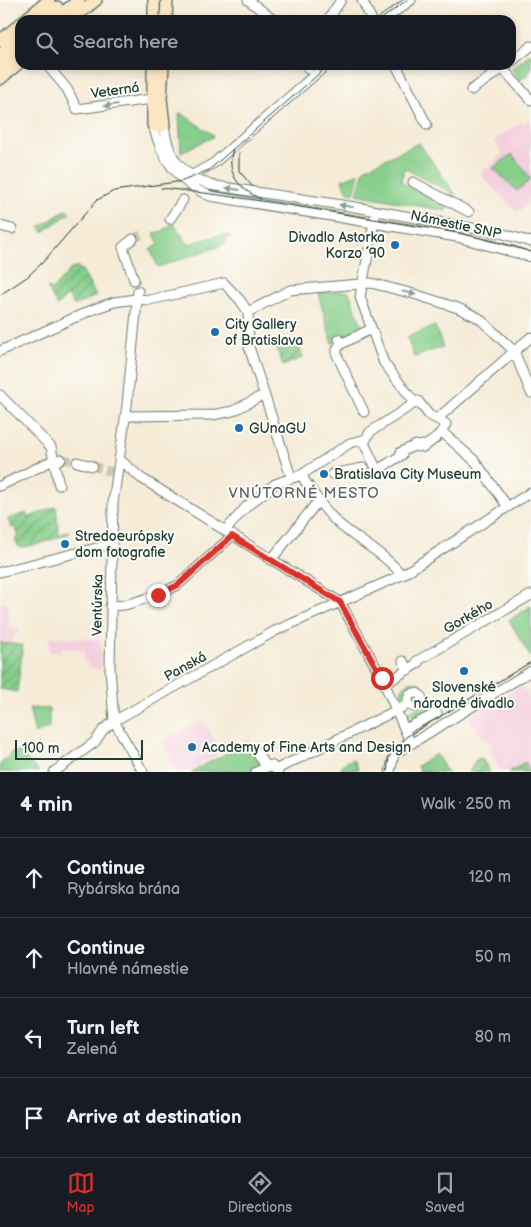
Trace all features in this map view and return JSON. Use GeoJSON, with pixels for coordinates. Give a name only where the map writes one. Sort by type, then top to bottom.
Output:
{"type":"FeatureCollection","features":[{"type":"Feature","properties":{"kind":"main road"},"geometry":{"type":"LineString","coordinates":[[31,15],[49,0]]}},
{"type":"Feature","properties":{"kind":"main road"},"geometry":{"type":"LineString","coordinates":[[47,15],[66,0]]}},
{"type":"Feature","properties":{"kind":"main road"},"geometry":{"type":"LineString","coordinates":[[60,15],[79,0]]}},
{"type":"Feature","properties":{"kind":"main road"},"geometry":{"type":"LineString","coordinates":[[77,15],[96,0]]}},
{"type":"Feature","properties":{"kind":"main road"},"geometry":{"type":"LineString","coordinates":[[154,0],[154,15]]}},
{"type":"Feature","properties":{"kind":"main road"},"geometry":{"type":"LineString","coordinates":[[166,0],[166,15]]}},
{"type":"Feature","properties":{"kind":"main road"},"geometry":{"type":"LineString","coordinates":[[168,15],[173,0]]}},
{"type":"Feature","properties":{"kind":"main road"},"geometry":{"type":"LineString","coordinates":[[0,41],[15,28]]}},
{"type":"Feature","properties":{"kind":"main road"},"geometry":{"type":"LineString","coordinates":[[0,55],[15,42]]}},
{"type":"Feature","properties":{"kind":"main road"},"geometry":{"type":"LineString","coordinates":[[0,66],[15,52]]}},
{"type":"Feature","properties":{"kind":"main road"},"geometry":{"type":"LineString","coordinates":[[0,79],[15,66]]}},
{"type":"Feature","properties":{"kind":"main road"},"geometry":{"type":"LineString","coordinates":[[152,70],[152,99],[158,124]]}},
{"type":"Feature","properties":{"kind":"main road"},"geometry":{"type":"LineString","coordinates":[[158,124],[163,70]]}},
{"type":"Feature","properties":{"kind":"street"},"geometry":{"type":"LineString","coordinates":[[248,0],[268,15]]}},
{"type":"Feature","properties":{"kind":"street"},"geometry":{"type":"LineString","coordinates":[[332,15],[342,0]]}},
{"type":"Feature","properties":{"kind":"street"},"geometry":{"type":"LineString","coordinates":[[362,0],[370,15]]}},
{"type":"Feature","properties":{"kind":"street"},"geometry":{"type":"LineString","coordinates":[[391,15],[411,0]]}},
{"type":"Feature","properties":{"kind":"street"},"geometry":{"type":"LineString","coordinates":[[516,58],[531,46]]}},
{"type":"Feature","properties":{"kind":"street","name":"Veterná"},"geometry":{"type":"LineString","coordinates":[[51,70],[67,89],[77,109],[152,99]]}},
{"type":"Feature","properties":{"kind":"street"},"geometry":{"type":"LineString","coordinates":[[158,124],[161,152],[179,180],[194,176],[214,163],[320,70]]}},
{"type":"Feature","properties":{"kind":"street"},"geometry":{"type":"LineString","coordinates":[[399,70],[427,125]]}},
{"type":"Feature","properties":{"kind":"street"},"geometry":{"type":"LineString","coordinates":[[471,90],[501,70]]}},
{"type":"Feature","properties":{"kind":"street"},"geometry":{"type":"LineString","coordinates":[[507,70],[531,100]]}},
{"type":"Feature","properties":{"kind":"street"},"geometry":{"type":"LineString","coordinates":[[158,124],[169,150],[179,166],[194,176]]}},
{"type":"Feature","properties":{"kind":"street","name":"Námestie SNP"},"geometry":{"type":"LineString","coordinates":[[194,176],[210,185],[500,233],[531,242]]}},
{"type":"Feature","properties":{"kind":"street","name":"Námestie SNP"},"geometry":{"type":"LineString","coordinates":[[179,180],[191,188],[214,197],[474,240],[531,257]]}},
{"type":"Feature","properties":{"kind":"street","name":"Námestie SNP"},"geometry":{"type":"LineString","coordinates":[[413,182],[469,212]]}},
{"type":"Feature","properties":{"kind":"street"},"geometry":{"type":"LineString","coordinates":[[170,219],[183,200]]}},
{"type":"Feature","properties":{"kind":"street"},"geometry":{"type":"LineString","coordinates":[[375,211],[360,297],[386,367],[415,403]]}},
{"type":"Feature","properties":{"kind":"street"},"geometry":{"type":"LineString","coordinates":[[0,226],[11,232],[0,232]]}},
{"type":"Feature","properties":{"kind":"street"},"geometry":{"type":"LineString","coordinates":[[133,239],[123,247],[134,280]]}},
{"type":"Feature","properties":{"kind":"street"},"geometry":{"type":"LineString","coordinates":[[0,351],[94,309],[137,295],[150,300],[224,284],[240,300],[248,312],[244,334],[290,476]]}},
{"type":"Feature","properties":{"kind":"street"},"geometry":{"type":"LineString","coordinates":[[248,312],[290,290],[370,284],[414,294],[473,314],[514,351],[531,393]]}},
{"type":"Feature","properties":{"kind":"street","name":"Ventúrska"},"geometry":{"type":"LineString","coordinates":[[114,721],[110,675],[110,606],[114,472],[119,459],[125,416],[137,295]]}},
{"type":"Feature","properties":{"kind":"street"},"geometry":{"type":"LineString","coordinates":[[364,412],[337,349],[340,342],[371,329]]}},
{"type":"Feature","properties":{"kind":"street"},"geometry":{"type":"LineString","coordinates":[[437,419],[531,337]]}},
{"type":"Feature","properties":{"kind":"street"},"geometry":{"type":"LineString","coordinates":[[0,395],[52,447],[59,459],[59,485]]}},
{"type":"Feature","properties":{"kind":"street"},"geometry":{"type":"LineString","coordinates":[[125,416],[204,416],[233,412],[263,395]]}},
{"type":"Feature","properties":{"kind":"street"},"geometry":{"type":"LineString","coordinates":[[418,401],[428,415],[446,424],[442,432],[435,441],[424,447],[416,445],[401,452],[402,455],[397,459],[377,470],[364,443],[366,438],[370,432],[415,403],[418,401]]}},
{"type":"Feature","properties":{"kind":"street"},"geometry":{"type":"LineString","coordinates":[[442,432],[475,461],[508,507]]}},
{"type":"Feature","properties":{"kind":"street"},"geometry":{"type":"LineString","coordinates":[[110,606],[125,605],[158,595],[178,585],[229,533],[246,507],[275,484],[290,476],[301,475],[350,443],[366,438]]}},
{"type":"Feature","properties":{"kind":"street"},"geometry":{"type":"LineString","coordinates":[[0,486],[59,459]]}},
{"type":"Feature","properties":{"kind":"street"},"geometry":{"type":"LineString","coordinates":[[119,459],[141,478],[284,569],[340,602],[369,650],[411,744]]}},
{"type":"Feature","properties":{"kind":"street"},"geometry":{"type":"LineString","coordinates":[[77,462],[92,466]]}},
{"type":"Feature","properties":{"kind":"street"},"geometry":{"type":"LineString","coordinates":[[332,474],[363,468]]}},
{"type":"Feature","properties":{"kind":"street"},"geometry":{"type":"LineString","coordinates":[[301,475],[314,486],[319,500],[328,513],[360,540],[389,559],[402,575]]}},
{"type":"Feature","properties":{"kind":"street","name":"Panská"},"geometry":{"type":"LineString","coordinates":[[54,772],[95,742],[103,730],[114,721],[275,632],[402,575],[531,492]]}},
{"type":"Feature","properties":{"kind":"street"},"geometry":{"type":"LineString","coordinates":[[271,560],[319,500]]}},
{"type":"Feature","properties":{"kind":"street"},"geometry":{"type":"LineString","coordinates":[[0,572],[112,544]]}},
{"type":"Feature","properties":{"kind":"street","name":"Gorkého"},"geometry":{"type":"LineString","coordinates":[[384,681],[408,670],[418,662],[531,595]]}},
{"type":"Feature","properties":{"kind":"street"},"geometry":{"type":"LineString","coordinates":[[403,661],[408,670]]}},
{"type":"Feature","properties":{"kind":"street"},"geometry":{"type":"LineString","coordinates":[[390,772],[394,754],[456,720],[531,671]]}},
{"type":"Feature","properties":{"kind":"street"},"geometry":{"type":"LineString","coordinates":[[256,772],[271,764],[277,771],[409,704],[411,695],[424,695]]}},
{"type":"Feature","properties":{"kind":"street"},"geometry":{"type":"LineString","coordinates":[[405,729],[437,713]]}},
{"type":"Feature","properties":{"kind":"street"},"geometry":{"type":"LineString","coordinates":[[114,721],[143,772]]}},
{"type":"Feature","properties":{"kind":"street"},"geometry":{"type":"LineString","coordinates":[[254,749],[267,766]]}},
{"type":"Feature","properties":{"kind":"shaded area"},"geometry":{"type":"Polygon","coordinates":[[[531,119],[531,202],[517,212],[480,174],[503,153],[494,141],[521,122],[523,124],[531,119]]]}},
{"type":"Feature","properties":{"kind":"shaded area"},"geometry":{"type":"Polygon","coordinates":[[[9,602],[9,628],[20,629],[19,634],[14,634],[12,644],[0,643],[0,603],[9,602]]]}},
{"type":"Feature","properties":{"kind":"shaded area"},"geometry":{"type":"Polygon","coordinates":[[[50,636],[101,640],[101,669],[87,667],[87,661],[84,661],[84,650],[61,648],[60,653],[49,651],[50,636]]]}},
{"type":"Feature","properties":{"kind":"shaded area"},"geometry":{"type":"Polygon","coordinates":[[[521,685],[531,700],[531,772],[501,772],[492,754],[492,744],[488,739],[483,739],[468,717],[521,685]]]}},
{"type":"Feature","properties":{"kind":"shaded area","name":"Academy of Fine Arts and Design"},"geometry":{"type":"Polygon","coordinates":[[[202,719],[221,752],[187,772],[178,772],[162,742],[202,719]]]}},
{"type":"Feature","properties":{"kind":"green space"},"geometry":{"type":"Polygon","coordinates":[[[531,53],[531,71],[521,80],[512,70],[516,70],[516,65],[531,53]]]}},
{"type":"Feature","properties":{"kind":"green space"},"geometry":{"type":"Polygon","coordinates":[[[181,113],[213,135],[213,137],[181,152],[179,114],[181,113]]]}},
{"type":"Feature","properties":{"kind":"green space"},"geometry":{"type":"Polygon","coordinates":[[[419,143],[456,195],[404,168],[401,182],[447,205],[446,211],[357,194],[364,169],[419,143]]]}},
{"type":"Feature","properties":{"kind":"green space"},"geometry":{"type":"Polygon","coordinates":[[[512,154],[531,179],[517,191],[493,168],[512,154]]]}},
{"type":"Feature","properties":{"kind":"green space"},"geometry":{"type":"Polygon","coordinates":[[[359,173],[354,193],[348,192],[342,180],[359,173]]]}},
{"type":"Feature","properties":{"kind":"green space"},"geometry":{"type":"Polygon","coordinates":[[[67,209],[70,213],[43,232],[40,227],[67,209]]]}},
{"type":"Feature","properties":{"kind":"green space"},"geometry":{"type":"Polygon","coordinates":[[[173,223],[188,244],[220,235],[231,235],[223,245],[158,267],[150,249],[159,245],[154,233],[163,231],[173,223]]]}},
{"type":"Feature","properties":{"kind":"green space"},"geometry":{"type":"Polygon","coordinates":[[[76,266],[82,270],[96,296],[74,306],[68,295],[57,306],[47,287],[52,290],[76,266]]]}},
{"type":"Feature","properties":{"kind":"green space"},"geometry":{"type":"Polygon","coordinates":[[[349,292],[362,325],[332,344],[318,293],[349,292]]]}},
{"type":"Feature","properties":{"kind":"green space"},"geometry":{"type":"Polygon","coordinates":[[[435,326],[443,347],[414,357],[407,337],[435,326]]]}},
{"type":"Feature","properties":{"kind":"green space"},"geometry":{"type":"Polygon","coordinates":[[[296,339],[303,357],[283,366],[276,347],[296,339]]]}},
{"type":"Feature","properties":{"kind":"green space"},"geometry":{"type":"Polygon","coordinates":[[[56,507],[59,535],[69,531],[70,533],[39,544],[19,548],[15,539],[19,537],[15,527],[11,528],[8,519],[26,513],[28,518],[56,507]]]}},
{"type":"Feature","properties":{"kind":"green space"},"geometry":{"type":"Polygon","coordinates":[[[531,606],[531,656],[530,656],[509,620],[531,606]]]}},
{"type":"Feature","properties":{"kind":"green space"},"geometry":{"type":"Polygon","coordinates":[[[0,643],[23,645],[17,692],[0,689],[0,643]]]}},
{"type":"Feature","properties":{"kind":"green space"},"geometry":{"type":"Polygon","coordinates":[[[411,681],[420,683],[424,687],[400,702],[402,688],[411,681]]]}},
{"type":"Feature","properties":{"kind":"green space"},"geometry":{"type":"Polygon","coordinates":[[[429,698],[433,703],[429,714],[419,718],[406,712],[419,708],[429,698]]]}},
{"type":"Feature","properties":{"kind":"green space"},"geometry":{"type":"Polygon","coordinates":[[[29,708],[49,709],[49,727],[35,734],[29,708]]]}},
{"type":"Feature","properties":{"kind":"green space"},"geometry":{"type":"Polygon","coordinates":[[[248,742],[264,772],[191,772],[248,742]]]}},
{"type":"Feature","properties":{"kind":"green space"},"geometry":{"type":"Polygon","coordinates":[[[20,752],[39,772],[0,772],[0,764],[11,753],[20,752]]]}},
{"type":"Feature","properties":{"kind":"green space"},"geometry":{"type":"Polygon","coordinates":[[[436,754],[447,772],[420,772],[417,766],[436,754]]]}},
{"type":"Feature","properties":{"kind":"green space"},"geometry":{"type":"Polygon","coordinates":[[[479,758],[482,759],[490,772],[469,772],[475,761],[479,758]]]}},
{"type":"Feature","properties":{"kind":"green space"},"geometry":{"type":"Polygon","coordinates":[[[353,759],[358,769],[342,772],[341,765],[353,759]]]}},
{"type":"Feature","properties":{"kind":"green space"},"geometry":{"type":"Polygon","coordinates":[[[525,762],[531,772],[509,772],[525,762]]]}},
{"type":"Feature","properties":{"kind":"tunnel"},"geometry":{"type":"LineString","coordinates":[[133,239],[144,233]]}},
{"type":"Feature","properties":{"kind":"tunnel"},"geometry":{"type":"LineString","coordinates":[[62,459],[77,462]]}},
{"type":"Feature","properties":{"kind":"tunnel"},"geometry":{"type":"LineString","coordinates":[[92,466],[112,472]]}},
{"type":"Feature","properties":{"kind":"tram line"},"geometry":{"type":"LineString","coordinates":[[387,15],[407,0]]}},
{"type":"Feature","properties":{"kind":"tram line"},"geometry":{"type":"LineString","coordinates":[[0,295],[27,277],[44,261],[97,200],[114,191],[183,181],[209,170],[323,70]]}},
{"type":"Feature","properties":{"kind":"tram line"},"geometry":{"type":"LineString","coordinates":[[233,149],[231,166],[236,179],[246,190],[261,199]]}},
{"type":"Feature","properties":{"kind":"tram line"},"geometry":{"type":"LineString","coordinates":[[239,153],[239,171],[253,187]]}},
{"type":"Feature","properties":{"kind":"tram line"},"geometry":{"type":"LineString","coordinates":[[161,188],[274,203],[441,230],[496,241],[531,252]]}},
{"type":"Feature","properties":{"kind":"tram line"},"geometry":{"type":"LineString","coordinates":[[387,772],[389,757],[406,737],[531,662]]}},
{"type":"Feature","properties":{"kind":"place","name":"Divadlo Astorka Korzo ´90"},"geometry":{"type":"Point","coordinates":[395,245]}},
{"type":"Feature","properties":{"kind":"place","name":"City Gallery of Bratislava"},"geometry":{"type":"Point","coordinates":[215,332]}},
{"type":"Feature","properties":{"kind":"place","name":"GUnaGU"},"geometry":{"type":"Point","coordinates":[239,428]}},
{"type":"Feature","properties":{"kind":"place","name":"Bratislava City Museum"},"geometry":{"type":"Point","coordinates":[324,474]}},
{"type":"Feature","properties":{"kind":"place","name":"Stredoeurópsky dom fotografie"},"geometry":{"type":"Point","coordinates":[65,544]}},
{"type":"Feature","properties":{"kind":"place","name":"Slovenské národné divadlo"},"geometry":{"type":"Point","coordinates":[464,671]}},
{"type":"Feature","properties":{"kind":"place","name":"Academy of Fine Arts and Design"},"geometry":{"type":"Point","coordinates":[192,747]}},
{"type":"Feature","properties":{"kind":"district","name":"VNÚTORNÉ MESTO"},"geometry":{"type":"Point","coordinates":[304,493]}},
{"type":"Feature","properties":{"kind":"route"},"geometry":{"type":"LineString","coordinates":[[158,595],[178,585],[232,536],[340,602],[382,678]]}}]}
